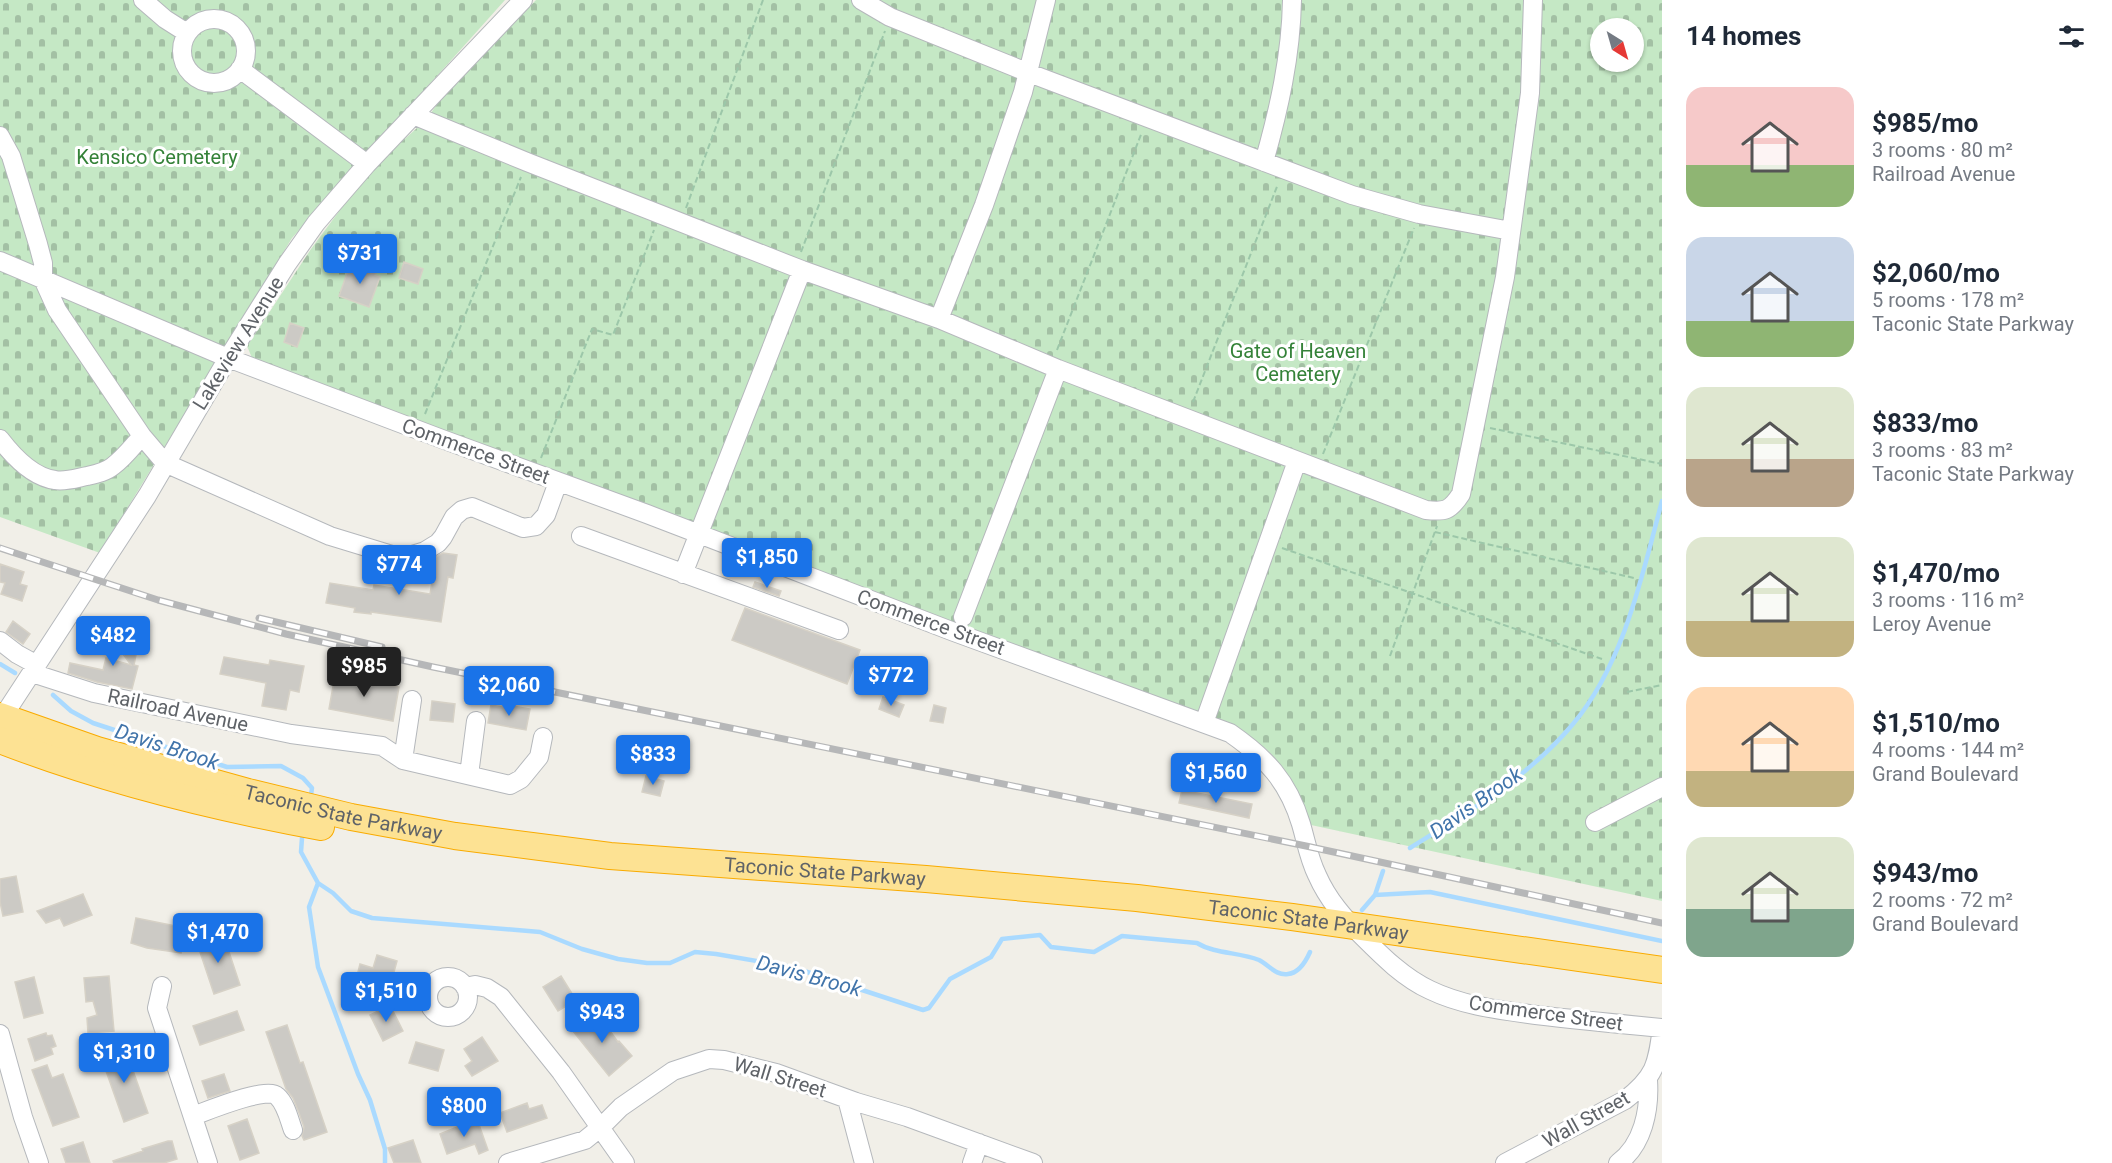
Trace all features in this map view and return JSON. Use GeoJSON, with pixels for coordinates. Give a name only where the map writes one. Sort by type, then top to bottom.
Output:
{"type":"FeatureCollection","features":[{"type":"Feature","properties":{"kind":"highway","name":"Taconic State Parkway"},"geometry":{"type":"LineString","coordinates":[[1,723],[248,792],[351,817],[455,836],[610,856],[1085,893],[1352,926],[1662,969]]}},
{"type":"Feature","properties":{"kind":"highway","name":"Taconic State Parkway"},"geometry":{"type":"LineString","coordinates":[[1,723],[98,774],[201,801],[303,824],[459,852],[616,871],[1090,908],[1574,971],[1662,985]]}},
{"type":"Feature","properties":{"kind":"street"},"geometry":{"type":"LineString","coordinates":[[143,0],[165,19],[187,33]]}},
{"type":"Feature","properties":{"kind":"street","name":"Lakeview Avenue"},"geometry":{"type":"LineString","coordinates":[[1,723],[147,496],[228,358],[287,264],[316,223],[367,164],[523,0]]}},
{"type":"Feature","properties":{"kind":"street"},"geometry":{"type":"LineString","coordinates":[[861,0],[890,17],[1029,73],[1352,195],[1419,214],[1511,231]]}},
{"type":"Feature","properties":{"kind":"street"},"geometry":{"type":"LineString","coordinates":[[939,319],[984,205],[1029,73],[1046,0]]}},
{"type":"Feature","properties":{"kind":"street"},"geometry":{"type":"LineString","coordinates":[[1264,162],[1288,59],[1292,0]]}},
{"type":"Feature","properties":{"kind":"street"},"geometry":{"type":"LineString","coordinates":[[413,115],[527,162],[799,268],[939,319],[1055,367],[1298,461],[1426,510],[1442,512],[1454,505],[1461,494],[1500,305],[1530,93],[1533,0]]}},
{"type":"Feature","properties":{"kind":"street"},"geometry":{"type":"LineString","coordinates":[[215,19],[226,21],[238,30],[244,39],[245,59],[240,69],[228,80],[213,84],[202,81],[189,72],[183,62],[182,44],[187,33],[203,21],[215,19]]}},
{"type":"Feature","properties":{"kind":"street"},"geometry":{"type":"LineString","coordinates":[[240,69],[367,164]]}},
{"type":"Feature","properties":{"kind":"street"},"geometry":{"type":"LineString","coordinates":[[0,136],[11,156],[24,195],[38,244],[43,279],[57,310],[142,436],[165,463],[330,536],[402,558],[425,551],[438,543],[454,517],[462,510],[472,507],[523,528],[536,526],[546,515],[558,482]]}},
{"type":"Feature","properties":{"kind":"street","name":"Commerce Street"},"geometry":{"type":"LineString","coordinates":[[0,261],[228,358],[647,514],[965,636],[1230,733],[1252,748],[1274,771],[1286,789],[1296,809],[1312,864],[1334,905],[1370,944],[1419,984],[1457,1000],[1518,1012],[1662,1028]]}},
{"type":"Feature","properties":{"kind":"street"},"geometry":{"type":"LineString","coordinates":[[683,574],[799,268]]}},
{"type":"Feature","properties":{"kind":"street"},"geometry":{"type":"LineString","coordinates":[[963,617],[1055,367]]}},
{"type":"Feature","properties":{"kind":"street"},"geometry":{"type":"LineString","coordinates":[[0,439],[25,466],[54,480],[85,477],[112,467],[142,436]]}},
{"type":"Feature","properties":{"kind":"street"},"geometry":{"type":"LineString","coordinates":[[1204,723],[1298,461]]}},
{"type":"Feature","properties":{"kind":"street"},"geometry":{"type":"LineString","coordinates":[[581,536],[839,630]]}},
{"type":"Feature","properties":{"kind":"street","name":"Railroad Avenue"},"geometry":{"type":"LineString","coordinates":[[0,641],[34,669],[94,693],[291,734],[382,746],[403,759],[510,785],[521,779],[539,757],[543,737]]}},
{"type":"Feature","properties":{"kind":"street"},"geometry":{"type":"LineString","coordinates":[[403,759],[412,700]]}},
{"type":"Feature","properties":{"kind":"street"},"geometry":{"type":"LineString","coordinates":[[469,775],[476,721]]}},
{"type":"Feature","properties":{"kind":"street"},"geometry":{"type":"LineString","coordinates":[[1595,822],[1662,787]]}},
{"type":"Feature","properties":{"kind":"street"},"geometry":{"type":"LineString","coordinates":[[465,987],[475,985],[487,988],[501,997],[561,1072],[625,1163]]}},
{"type":"Feature","properties":{"kind":"street"},"geometry":{"type":"LineString","coordinates":[[162,986],[157,1008],[208,1163]]}},
{"type":"Feature","properties":{"kind":"street","name":"Wall Street"},"geometry":{"type":"LineString","coordinates":[[1505,1163],[1625,1100],[1648,1080],[1658,1056],[1662,1028]]}},
{"type":"Feature","properties":{"kind":"street"},"geometry":{"type":"LineString","coordinates":[[0,1034],[23,1117],[39,1163]]}},
{"type":"Feature","properties":{"kind":"street","name":"Wall Street"},"geometry":{"type":"LineString","coordinates":[[508,1163],[585,1140],[601,1128],[621,1107],[673,1071],[709,1059],[724,1060],[776,1073],[979,1143],[1012,1159],[1034,1163]]}},
{"type":"Feature","properties":{"kind":"street"},"geometry":{"type":"LineString","coordinates":[[1618,1163],[1634,1147],[1641,1131],[1649,1095],[1648,1080]]}},
{"type":"Feature","properties":{"kind":"street"},"geometry":{"type":"LineString","coordinates":[[193,1116],[271,1092],[277,1095],[283,1105],[293,1130]]}},
{"type":"Feature","properties":{"kind":"street"},"geometry":{"type":"LineString","coordinates":[[847,1099],[864,1163]]}},
{"type":"Feature","properties":{"kind":"street"},"geometry":{"type":"LineString","coordinates":[[972,1163],[979,1143]]}},
{"type":"Feature","properties":{"kind":"path"},"geometry":{"type":"LineString","coordinates":[[682,221],[763,0]]}},
{"type":"Feature","properties":{"kind":"path"},"geometry":{"type":"LineString","coordinates":[[799,268],[890,17]]}},
{"type":"Feature","properties":{"kind":"path"},"geometry":{"type":"LineString","coordinates":[[1055,367],[1147,118]]}},
{"type":"Feature","properties":{"kind":"path"},"geometry":{"type":"LineString","coordinates":[[418,430],[527,162]]}},
{"type":"Feature","properties":{"kind":"path"},"geometry":{"type":"LineString","coordinates":[[1187,418],[1283,170]]}},
{"type":"Feature","properties":{"kind":"path"},"geometry":{"type":"LineString","coordinates":[[535,473],[592,329],[613,335],[660,213]]}},
{"type":"Feature","properties":{"kind":"path"},"geometry":{"type":"LineString","coordinates":[[1318,468],[1419,214]]}},
{"type":"Feature","properties":{"kind":"path"},"geometry":{"type":"LineString","coordinates":[[1476,425],[1662,464]]}},
{"type":"Feature","properties":{"kind":"path"},"geometry":{"type":"LineString","coordinates":[[1390,656],[1442,512]]}},
{"type":"Feature","properties":{"kind":"path"},"geometry":{"type":"LineString","coordinates":[[1435,532],[1634,578]]}},
{"type":"Feature","properties":{"kind":"path"},"geometry":{"type":"LineString","coordinates":[[1268,543],[1602,659]]}},
{"type":"Feature","properties":{"kind":"path"},"geometry":{"type":"LineString","coordinates":[[1627,692],[1662,686]]}},
{"type":"Feature","properties":{"kind":"green space","name":"Kensico Cemetery"},"geometry":{"type":"Polygon","coordinates":[[[0,0],[505,0],[292,238],[100,553],[0,517],[0,0]]]}},
{"type":"Feature","properties":{"kind":"green space","name":"Gate of Heaven Cemetery"},"geometry":{"type":"Polygon","coordinates":[[[536,0],[1662,0],[1662,901],[1311,825],[1298,794],[1281,766],[1266,749],[1243,732],[451,436],[252,358],[247,346],[311,249],[380,161],[426,120],[440,100],[536,0]]]}},
{"type":"Feature","properties":{"kind":"building"},"geometry":{"type":"Polygon","coordinates":[[[351,262],[377,271],[375,275],[380,277],[369,307],[339,296],[351,262]]]}},
{"type":"Feature","properties":{"kind":"building"},"geometry":{"type":"Polygon","coordinates":[[[404,262],[423,269],[418,284],[399,278],[404,262]]]}},
{"type":"Feature","properties":{"kind":"building"},"geometry":{"type":"Polygon","coordinates":[[[290,323],[304,328],[297,347],[284,342],[290,323]]]}},
{"type":"Feature","properties":{"kind":"building"},"geometry":{"type":"Polygon","coordinates":[[[443,553],[457,555],[453,578],[448,577],[441,622],[371,612],[371,614],[354,612],[355,608],[326,603],[330,583],[373,590],[374,585],[430,594],[436,557],[443,553]]]}},
{"type":"Feature","properties":{"kind":"building"},"geometry":{"type":"Polygon","coordinates":[[[0,564],[24,572],[20,584],[27,586],[22,601],[1,594],[5,583],[0,582],[0,564]]]}},
{"type":"Feature","properties":{"kind":"building"},"geometry":{"type":"Polygon","coordinates":[[[755,582],[781,591],[779,596],[753,587],[755,582]]]}},
{"type":"Feature","properties":{"kind":"building"},"geometry":{"type":"Polygon","coordinates":[[[745,608],[860,650],[847,684],[732,640],[745,608]]]}},
{"type":"Feature","properties":{"kind":"building"},"geometry":{"type":"Polygon","coordinates":[[[13,621],[30,634],[23,644],[6,632],[13,621]]]}},
{"type":"Feature","properties":{"kind":"building"},"geometry":{"type":"Polygon","coordinates":[[[120,634],[139,639],[134,665],[138,666],[132,689],[68,673],[70,663],[103,670],[106,658],[131,665],[118,647],[120,634]]]}},
{"type":"Feature","properties":{"kind":"building"},"geometry":{"type":"Polygon","coordinates":[[[224,657],[269,665],[270,660],[304,666],[299,692],[290,690],[286,710],[262,706],[266,683],[220,674],[224,657]]]}},
{"type":"Feature","properties":{"kind":"building"},"geometry":{"type":"Polygon","coordinates":[[[335,675],[399,687],[393,721],[329,709],[335,675]]]}},
{"type":"Feature","properties":{"kind":"building"},"geometry":{"type":"Polygon","coordinates":[[[883,697],[904,705],[899,717],[879,709],[883,697]]]}},
{"type":"Feature","properties":{"kind":"building"},"geometry":{"type":"Polygon","coordinates":[[[432,701],[455,704],[453,722],[430,720],[432,701]]]}},
{"type":"Feature","properties":{"kind":"building"},"geometry":{"type":"Polygon","coordinates":[[[491,705],[512,709],[513,706],[530,709],[526,730],[488,723],[491,705]]]}},
{"type":"Feature","properties":{"kind":"building"},"geometry":{"type":"Polygon","coordinates":[[[934,705],[946,708],[943,723],[930,721],[934,705]]]}},
{"type":"Feature","properties":{"kind":"building"},"geometry":{"type":"Polygon","coordinates":[[[646,776],[664,781],[660,796],[642,792],[646,776]]]}},
{"type":"Feature","properties":{"kind":"building"},"geometry":{"type":"Polygon","coordinates":[[[1182,790],[1252,804],[1249,818],[1179,803],[1182,790]]]}},
{"type":"Feature","properties":{"kind":"building"},"geometry":{"type":"Polygon","coordinates":[[[16,876],[23,912],[3,916],[0,902],[0,879],[16,876]]]}},
{"type":"Feature","properties":{"kind":"building"},"geometry":{"type":"Polygon","coordinates":[[[83,894],[92,915],[64,926],[60,918],[46,923],[37,911],[83,894]]]}},
{"type":"Feature","properties":{"kind":"building"},"geometry":{"type":"Polygon","coordinates":[[[136,918],[186,928],[181,953],[131,943],[136,918]]]}},
{"type":"Feature","properties":{"kind":"building"},"geometry":{"type":"Polygon","coordinates":[[[223,934],[240,985],[214,994],[197,943],[223,934]]]}},
{"type":"Feature","properties":{"kind":"building"},"geometry":{"type":"Polygon","coordinates":[[[377,955],[397,961],[389,990],[356,980],[360,964],[373,968],[377,955]]]}},
{"type":"Feature","properties":{"kind":"building"},"geometry":{"type":"Polygon","coordinates":[[[109,976],[114,1031],[88,1033],[87,1018],[97,1015],[93,1001],[86,1002],[84,978],[109,976]]]}},
{"type":"Feature","properties":{"kind":"building"},"geometry":{"type":"Polygon","coordinates":[[[561,976],[576,1000],[558,1011],[543,987],[561,976]]]}},
{"type":"Feature","properties":{"kind":"building"},"geometry":{"type":"Polygon","coordinates":[[[34,977],[43,1013],[24,1018],[15,982],[34,977]]]}},
{"type":"Feature","properties":{"kind":"building"},"geometry":{"type":"Polygon","coordinates":[[[390,1005],[403,1031],[383,1041],[370,1015],[390,1005]]]}},
{"type":"Feature","properties":{"kind":"building"},"geometry":{"type":"Polygon","coordinates":[[[237,1011],[244,1030],[200,1045],[193,1026],[237,1011]]]}},
{"type":"Feature","properties":{"kind":"building"},"geometry":{"type":"Polygon","coordinates":[[[596,1012],[618,1042],[632,1056],[609,1076],[572,1030],[596,1012]]]}},
{"type":"Feature","properties":{"kind":"building"},"geometry":{"type":"Polygon","coordinates":[[[287,1025],[300,1063],[303,1062],[327,1132],[304,1140],[302,1136],[304,1127],[293,1098],[286,1089],[266,1032],[287,1025]]]}},
{"type":"Feature","properties":{"kind":"building"},"geometry":{"type":"Polygon","coordinates":[[[46,1033],[47,1036],[52,1035],[56,1046],[51,1048],[53,1054],[35,1061],[28,1039],[46,1033]]]}},
{"type":"Feature","properties":{"kind":"building"},"geometry":{"type":"Polygon","coordinates":[[[482,1037],[498,1061],[472,1076],[465,1066],[472,1061],[464,1049],[482,1037]]]}},
{"type":"Feature","properties":{"kind":"building"},"geometry":{"type":"Polygon","coordinates":[[[416,1042],[444,1050],[438,1071],[409,1063],[416,1042]]]}},
{"type":"Feature","properties":{"kind":"building"},"geometry":{"type":"Polygon","coordinates":[[[124,1045],[148,1113],[124,1122],[100,1054],[124,1045]]]}},
{"type":"Feature","properties":{"kind":"building"},"geometry":{"type":"Polygon","coordinates":[[[47,1065],[52,1078],[63,1074],[79,1117],[53,1126],[32,1070],[47,1065]]]}},
{"type":"Feature","properties":{"kind":"building"},"geometry":{"type":"Polygon","coordinates":[[[224,1074],[230,1091],[208,1098],[202,1081],[224,1074]]]}},
{"type":"Feature","properties":{"kind":"building"},"geometry":{"type":"Polygon","coordinates":[[[527,1103],[529,1109],[542,1105],[547,1118],[507,1132],[500,1113],[527,1103]]]}},
{"type":"Feature","properties":{"kind":"building"},"geometry":{"type":"Polygon","coordinates":[[[247,1119],[259,1153],[240,1160],[228,1126],[247,1119]]]}},
{"type":"Feature","properties":{"kind":"building"},"geometry":{"type":"Polygon","coordinates":[[[477,1119],[488,1150],[479,1154],[475,1144],[447,1154],[440,1134],[477,1119]]]}},
{"type":"Feature","properties":{"kind":"building"},"geometry":{"type":"Polygon","coordinates":[[[413,1140],[421,1163],[394,1163],[388,1148],[413,1140]]]}},
{"type":"Feature","properties":{"kind":"building"},"geometry":{"type":"Polygon","coordinates":[[[172,1141],[177,1159],[164,1163],[114,1163],[113,1161],[143,1151],[142,1149],[172,1141]]]}},
{"type":"Feature","properties":{"kind":"building"},"geometry":{"type":"Polygon","coordinates":[[[83,1142],[90,1163],[66,1163],[61,1149],[83,1142]]]}},
{"type":"Feature","properties":{"kind":"waterway","name":"Davis Brook"},"geometry":{"type":"LineString","coordinates":[[1410,848],[1497,792],[1537,761],[1573,724],[1591,700],[1606,674],[1629,618],[1662,501]]}},
{"type":"Feature","properties":{"kind":"waterway","name":"Davis Brook"},"geometry":{"type":"LineString","coordinates":[[0,664],[15,673]]}},
{"type":"Feature","properties":{"kind":"waterway","name":"Davis Brook"},"geometry":{"type":"LineString","coordinates":[[53,695],[71,711],[93,723],[227,767],[281,766],[303,778],[312,788],[311,795]]}},
{"type":"Feature","properties":{"kind":"waterway","name":"Davis Brook"},"geometry":{"type":"LineString","coordinates":[[302,838],[301,852],[318,883],[333,893],[351,911],[372,918],[540,932],[582,949],[618,959],[647,963],[670,963],[695,952],[716,954],[792,967],[923,1010],[929,1008],[950,979],[991,957],[1002,939],[1040,935],[1051,947],[1094,952],[1122,936],[1197,943],[1211,949],[1259,960],[1276,972],[1284,974],[1299,969],[1310,952]]}},
{"type":"Feature","properties":{"kind":"waterway","name":"Davis Brook"},"geometry":{"type":"LineString","coordinates":[[1362,910],[1375,895],[1383,871]]}},
{"type":"Feature","properties":{"kind":"waterway"},"geometry":{"type":"LineString","coordinates":[[318,883],[309,907],[318,967],[370,1100],[385,1149],[385,1163]]}},
{"type":"Feature","properties":{"kind":"waterway"},"geometry":{"type":"LineString","coordinates":[[1375,895],[1430,892],[1662,941]]}},
{"type":"Feature","properties":{"kind":"railway"},"geometry":{"type":"LineString","coordinates":[[0,548],[158,600],[286,634],[433,667],[1306,846],[1662,923]]}},
{"type":"Feature","properties":{"kind":"railway"},"geometry":{"type":"LineString","coordinates":[[259,618],[382,647]]}}]}
